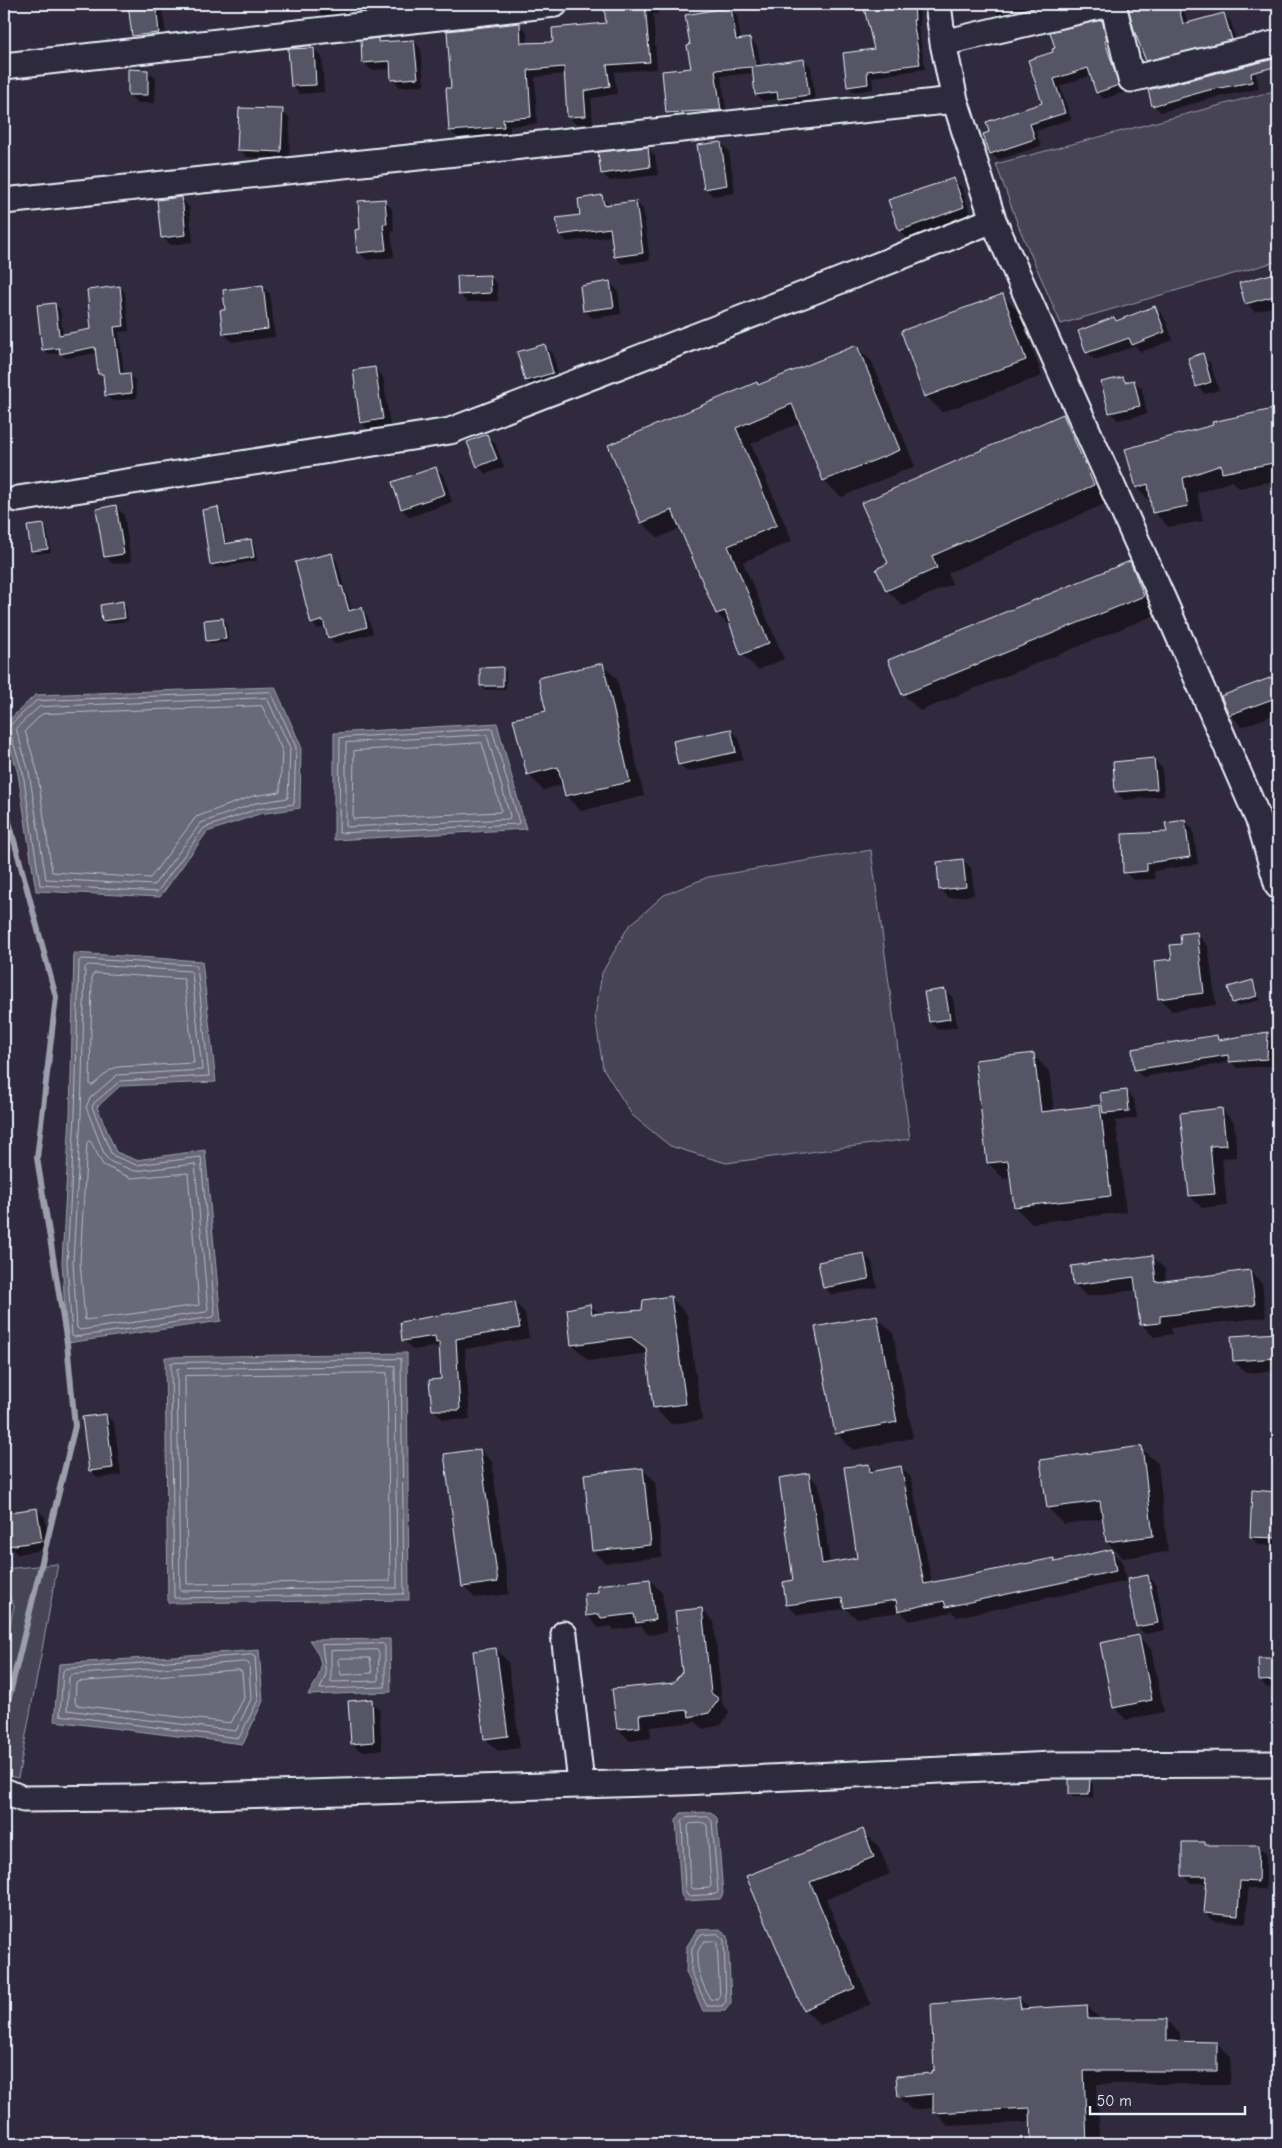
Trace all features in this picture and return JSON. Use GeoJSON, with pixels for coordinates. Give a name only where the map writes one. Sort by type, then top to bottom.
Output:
{"type":"FeatureCollection","features":[{"type":"Feature","properties":{"kind":"street"},"geometry":{"type":"LineString","coordinates":[[4,66],[444,10],[555,4]]}},
{"type":"Feature","properties":{"kind":"street"},"geometry":{"type":"LineString","coordinates":[[938,4],[943,43],[955,100],[993,220],[1165,604],[1269,820],[1278,886]]}},
{"type":"Feature","properties":{"kind":"street"},"geometry":{"type":"LineString","coordinates":[[943,43],[1108,4]]}},
{"type":"Feature","properties":{"kind":"street"},"geometry":{"type":"LineString","coordinates":[[1114,4],[1131,79],[1278,43]]}},
{"type":"Feature","properties":{"kind":"street"},"geometry":{"type":"LineString","coordinates":[[4,201],[955,100]]}},
{"type":"Feature","properties":{"kind":"street"},"geometry":{"type":"LineString","coordinates":[[18,499],[450,431],[993,220]]}},
{"type":"Feature","properties":{"kind":"street"},"geometry":{"type":"LineString","coordinates":[[564,1634],[581,1783]]}},
{"type":"Feature","properties":{"kind":"street"},"geometry":{"type":"LineString","coordinates":[[4,1791],[24,1799],[134,1798],[581,1783],[682,1782],[1052,1766],[1278,1764]]}},
{"type":"Feature","properties":{"kind":"shaded area"},"geometry":{"type":"Polygon","coordinates":[[[1278,90],[1278,261],[1061,324],[1018,225],[996,164],[1278,90]]]}},
{"type":"Feature","properties":{"kind":"shaded area"},"geometry":{"type":"Polygon","coordinates":[[[871,850],[910,1139],[726,1163],[670,1146],[632,1115],[603,1068],[595,1016],[602,973],[628,927],[664,895],[708,877],[871,850]]]}},
{"type":"Feature","properties":{"kind":"shaded area"},"geometry":{"type":"Polygon","coordinates":[[[58,1564],[18,1778],[4,1775],[4,1653],[14,1606],[4,1588],[4,1569],[58,1564]]]}},
{"type":"Feature","properties":{"kind":"water"},"geometry":{"type":"Polygon","coordinates":[[[275,687],[301,746],[300,808],[259,814],[207,832],[160,897],[36,891],[18,774],[4,725],[35,695],[275,687]]]}},
{"type":"Feature","properties":{"kind":"water"},"geometry":{"type":"Polygon","coordinates":[[[497,723],[526,829],[334,840],[334,733],[497,723]]]}},
{"type":"Feature","properties":{"kind":"water"},"geometry":{"type":"Polygon","coordinates":[[[74,953],[202,961],[216,1082],[120,1086],[97,1107],[116,1152],[136,1160],[205,1150],[221,1321],[67,1343],[62,1262],[70,1115],[74,953]]]}},
{"type":"Feature","properties":{"kind":"water"},"geometry":{"type":"Polygon","coordinates":[[[407,1353],[409,1600],[168,1603],[165,1357],[407,1353]]]}},
{"type":"Feature","properties":{"kind":"water"},"geometry":{"type":"Polygon","coordinates":[[[390,1639],[391,1692],[308,1695],[317,1680],[320,1668],[318,1655],[309,1640],[390,1639]]]}},
{"type":"Feature","properties":{"kind":"water"},"geometry":{"type":"Polygon","coordinates":[[[259,1650],[263,1701],[243,1744],[54,1721],[59,1664],[259,1650]]]}},
{"type":"Feature","properties":{"kind":"water"},"geometry":{"type":"Polygon","coordinates":[[[711,1812],[717,1818],[723,1894],[720,1899],[685,1901],[681,1895],[676,1820],[681,1813],[711,1812]]]}},
{"type":"Feature","properties":{"kind":"water"},"geometry":{"type":"Polygon","coordinates":[[[720,1929],[728,1936],[731,2003],[725,2011],[703,2011],[686,1972],[687,1946],[697,1930],[720,1929]]]}},
{"type":"Feature","properties":{"kind":"building"},"geometry":{"type":"Polygon","coordinates":[[[128,4],[156,4],[159,33],[132,36],[128,4]]]}},
{"type":"Feature","properties":{"kind":"building"},"geometry":{"type":"Polygon","coordinates":[[[359,4],[376,4],[376,10],[360,12],[359,4]]]}},
{"type":"Feature","properties":{"kind":"building"},"geometry":{"type":"Polygon","coordinates":[[[645,4],[650,62],[607,65],[610,86],[584,91],[586,116],[567,117],[564,67],[528,70],[531,117],[503,119],[504,127],[449,131],[446,88],[451,88],[447,31],[520,23],[521,43],[553,42],[552,28],[606,23],[604,7],[645,4]]]}},
{"type":"Feature","properties":{"kind":"building"},"geometry":{"type":"Polygon","coordinates":[[[863,4],[879,4],[880,6],[914,4],[915,20],[913,20],[920,64],[867,71],[868,84],[847,87],[843,53],[874,49],[863,4]]]}},
{"type":"Feature","properties":{"kind":"building"},"geometry":{"type":"Polygon","coordinates":[[[1137,4],[1178,4],[1183,24],[1224,13],[1232,40],[1146,61],[1134,30],[1128,7],[1137,4]]]}},
{"type":"Feature","properties":{"kind":"building"},"geometry":{"type":"Polygon","coordinates":[[[731,7],[736,40],[750,38],[756,66],[804,59],[809,95],[778,99],[777,92],[755,95],[752,67],[715,70],[721,110],[666,113],[662,71],[691,68],[687,46],[690,45],[685,15],[731,7]]]}},
{"type":"Feature","properties":{"kind":"building"},"geometry":{"type":"Polygon","coordinates":[[[1102,20],[1107,40],[1105,41],[1119,85],[1096,93],[1088,68],[1054,79],[1065,113],[1030,124],[1035,139],[990,154],[983,134],[989,132],[986,122],[1042,103],[1028,60],[1053,52],[1052,49],[1055,48],[1050,32],[1102,20]]]}},
{"type":"Feature","properties":{"kind":"building"},"geometry":{"type":"Polygon","coordinates":[[[378,38],[378,42],[414,40],[418,78],[391,80],[390,61],[362,63],[361,40],[378,38]]]}},
{"type":"Feature","properties":{"kind":"building"},"geometry":{"type":"Polygon","coordinates":[[[314,48],[316,85],[291,86],[288,49],[314,48]]]}},
{"type":"Feature","properties":{"kind":"building"},"geometry":{"type":"Polygon","coordinates":[[[1278,58],[1278,66],[1251,73],[1252,82],[1209,90],[1152,106],[1148,90],[1278,58]]]}},
{"type":"Feature","properties":{"kind":"building"},"geometry":{"type":"Polygon","coordinates":[[[128,69],[148,70],[148,95],[128,95],[128,69]]]}},
{"type":"Feature","properties":{"kind":"building"},"geometry":{"type":"Polygon","coordinates":[[[239,108],[283,109],[281,152],[237,150],[239,108]]]}},
{"type":"Feature","properties":{"kind":"building"},"geometry":{"type":"Polygon","coordinates":[[[721,142],[727,185],[704,189],[697,145],[721,142]]]}},
{"type":"Feature","properties":{"kind":"building"},"geometry":{"type":"Polygon","coordinates":[[[648,147],[650,167],[601,174],[598,152],[648,147]]]}},
{"type":"Feature","properties":{"kind":"building"},"geometry":{"type":"Polygon","coordinates":[[[954,178],[964,207],[899,231],[888,200],[954,178]]]}},
{"type":"Feature","properties":{"kind":"building"},"geometry":{"type":"Polygon","coordinates":[[[602,195],[604,205],[636,201],[643,253],[614,257],[610,228],[559,235],[556,218],[580,215],[578,199],[602,195]]]}},
{"type":"Feature","properties":{"kind":"building"},"geometry":{"type":"Polygon","coordinates":[[[182,197],[186,235],[161,238],[157,200],[182,197]]]}},
{"type":"Feature","properties":{"kind":"building"},"geometry":{"type":"Polygon","coordinates":[[[385,199],[387,224],[383,224],[386,250],[357,253],[355,230],[360,229],[358,201],[385,199]]]}},
{"type":"Feature","properties":{"kind":"building"},"geometry":{"type":"Polygon","coordinates":[[[1278,272],[1278,295],[1245,304],[1239,283],[1278,272]]]}},
{"type":"Feature","properties":{"kind":"building"},"geometry":{"type":"Polygon","coordinates":[[[490,275],[491,293],[458,295],[457,276],[490,275]]]}},
{"type":"Feature","properties":{"kind":"building"},"geometry":{"type":"Polygon","coordinates":[[[610,281],[614,307],[583,311],[580,286],[610,281]]]}},
{"type":"Feature","properties":{"kind":"building"},"geometry":{"type":"Polygon","coordinates":[[[263,285],[268,329],[223,334],[220,310],[225,310],[223,290],[263,285]]]}},
{"type":"Feature","properties":{"kind":"building"},"geometry":{"type":"Polygon","coordinates":[[[120,286],[124,326],[114,327],[120,374],[130,373],[132,393],[105,396],[103,374],[98,374],[95,347],[60,354],[59,348],[42,350],[37,305],[55,303],[59,335],[91,329],[87,290],[120,286]]]}},
{"type":"Feature","properties":{"kind":"building"},"geometry":{"type":"Polygon","coordinates":[[[1003,294],[1026,360],[924,397],[901,331],[1003,294]]]}},
{"type":"Feature","properties":{"kind":"building"},"geometry":{"type":"Polygon","coordinates":[[[1155,306],[1165,332],[1132,345],[1129,338],[1086,353],[1078,331],[1114,317],[1116,321],[1155,306]]]}},
{"type":"Feature","properties":{"kind":"building"},"geometry":{"type":"Polygon","coordinates":[[[545,344],[553,373],[525,381],[517,352],[545,344]]]}},
{"type":"Feature","properties":{"kind":"building"},"geometry":{"type":"Polygon","coordinates":[[[857,345],[900,450],[823,481],[792,404],[736,428],[777,525],[728,546],[769,643],[741,655],[725,611],[716,614],[672,510],[641,523],[608,445],[757,382],[758,385],[857,345]]]}},
{"type":"Feature","properties":{"kind":"building"},"geometry":{"type":"Polygon","coordinates":[[[1203,353],[1211,382],[1196,387],[1188,358],[1203,353]]]}},
{"type":"Feature","properties":{"kind":"building"},"geometry":{"type":"Polygon","coordinates":[[[375,367],[383,419],[360,423],[353,370],[375,367]]]}},
{"type":"Feature","properties":{"kind":"building"},"geometry":{"type":"Polygon","coordinates":[[[1123,377],[1125,382],[1134,380],[1140,406],[1109,413],[1101,382],[1123,377]]]}},
{"type":"Feature","properties":{"kind":"building"},"geometry":{"type":"Polygon","coordinates":[[[1278,408],[1278,462],[1222,473],[1221,465],[1183,478],[1188,506],[1152,513],[1148,484],[1136,488],[1125,449],[1213,425],[1212,422],[1278,408]]]}},
{"type":"Feature","properties":{"kind":"building"},"geometry":{"type":"Polygon","coordinates":[[[1063,414],[1094,485],[932,556],[937,568],[886,591],[876,569],[888,563],[861,503],[1063,414]]]}},
{"type":"Feature","properties":{"kind":"building"},"geometry":{"type":"Polygon","coordinates":[[[487,434],[497,459],[477,467],[467,442],[487,434]]]}},
{"type":"Feature","properties":{"kind":"building"},"geometry":{"type":"Polygon","coordinates":[[[436,467],[445,494],[401,509],[392,482],[436,467]]]}},
{"type":"Feature","properties":{"kind":"building"},"geometry":{"type":"Polygon","coordinates":[[[116,505],[124,554],[104,557],[96,509],[116,505]]]}},
{"type":"Feature","properties":{"kind":"building"},"geometry":{"type":"Polygon","coordinates":[[[218,507],[225,544],[251,539],[254,557],[210,565],[202,510],[218,507]]]}},
{"type":"Feature","properties":{"kind":"building"},"geometry":{"type":"Polygon","coordinates":[[[44,524],[48,549],[31,551],[27,526],[44,524]]]}},
{"type":"Feature","properties":{"kind":"building"},"geometry":{"type":"Polygon","coordinates":[[[332,553],[340,587],[342,586],[349,611],[362,607],[367,627],[328,638],[323,620],[311,624],[295,562],[332,553]]]}},
{"type":"Feature","properties":{"kind":"building"},"geometry":{"type":"Polygon","coordinates":[[[1130,561],[1144,596],[902,695],[888,660],[1130,561]]]}},
{"type":"Feature","properties":{"kind":"building"},"geometry":{"type":"Polygon","coordinates":[[[123,601],[125,618],[102,621],[100,605],[123,601]]]}},
{"type":"Feature","properties":{"kind":"building"},"geometry":{"type":"Polygon","coordinates":[[[223,618],[226,639],[206,641],[204,620],[223,618]]]}},
{"type":"Feature","properties":{"kind":"building"},"geometry":{"type":"Polygon","coordinates":[[[603,663],[630,782],[565,796],[558,767],[527,775],[513,719],[546,711],[538,678],[603,663]]]}},
{"type":"Feature","properties":{"kind":"building"},"geometry":{"type":"Polygon","coordinates":[[[503,667],[503,686],[480,686],[480,668],[503,667]]]}},
{"type":"Feature","properties":{"kind":"building"},"geometry":{"type":"Polygon","coordinates":[[[1278,675],[1278,697],[1229,715],[1221,696],[1278,675]]]}},
{"type":"Feature","properties":{"kind":"building"},"geometry":{"type":"Polygon","coordinates":[[[731,729],[736,752],[678,765],[673,741],[731,729]]]}},
{"type":"Feature","properties":{"kind":"building"},"geometry":{"type":"Polygon","coordinates":[[[1154,758],[1157,789],[1115,792],[1113,762],[1154,758]]]}},
{"type":"Feature","properties":{"kind":"building"},"geometry":{"type":"Polygon","coordinates":[[[1185,820],[1190,857],[1147,863],[1147,871],[1123,873],[1122,834],[1167,832],[1165,823],[1185,820]]]}},
{"type":"Feature","properties":{"kind":"building"},"geometry":{"type":"Polygon","coordinates":[[[963,859],[966,887],[939,890],[937,862],[963,859]]]}},
{"type":"Feature","properties":{"kind":"building"},"geometry":{"type":"Polygon","coordinates":[[[1197,932],[1204,993],[1158,999],[1154,961],[1172,959],[1170,945],[1181,944],[1180,934],[1197,932]]]}},
{"type":"Feature","properties":{"kind":"building"},"geometry":{"type":"Polygon","coordinates":[[[1253,980],[1257,996],[1232,1003],[1228,987],[1253,980]]]}},
{"type":"Feature","properties":{"kind":"building"},"geometry":{"type":"Polygon","coordinates":[[[945,989],[950,1019],[929,1022],[924,992],[945,989]]]}},
{"type":"Feature","properties":{"kind":"building"},"geometry":{"type":"Polygon","coordinates":[[[1268,1032],[1267,1059],[1229,1062],[1228,1055],[1134,1070],[1132,1049],[1217,1035],[1218,1040],[1268,1032]]]}},
{"type":"Feature","properties":{"kind":"building"},"geometry":{"type":"Polygon","coordinates":[[[1034,1053],[1041,1112],[1100,1105],[1111,1196],[1014,1207],[1008,1161],[987,1163],[975,1060],[1034,1053]]]}},
{"type":"Feature","properties":{"kind":"building"},"geometry":{"type":"Polygon","coordinates":[[[1127,1090],[1129,1111],[1103,1113],[1100,1093],[1127,1090]]]}},
{"type":"Feature","properties":{"kind":"building"},"geometry":{"type":"Polygon","coordinates":[[[1222,1108],[1226,1145],[1210,1146],[1215,1194],[1189,1196],[1180,1113],[1222,1108]]]}},
{"type":"Feature","properties":{"kind":"building"},"geometry":{"type":"Polygon","coordinates":[[[864,1253],[869,1279],[823,1288],[818,1262],[864,1253]]]}},
{"type":"Feature","properties":{"kind":"building"},"geometry":{"type":"Polygon","coordinates":[[[1153,1255],[1156,1282],[1250,1270],[1255,1305],[1160,1316],[1160,1323],[1140,1325],[1134,1277],[1073,1285],[1071,1266],[1153,1255]]]}},
{"type":"Feature","properties":{"kind":"building"},"geometry":{"type":"Polygon","coordinates":[[[671,1296],[686,1404],[653,1408],[646,1348],[631,1337],[571,1345],[567,1309],[590,1304],[592,1314],[642,1310],[643,1300],[671,1296]]]}},
{"type":"Feature","properties":{"kind":"building"},"geometry":{"type":"Polygon","coordinates":[[[515,1302],[520,1328],[456,1339],[460,1410],[432,1410],[429,1380],[441,1379],[439,1342],[436,1343],[435,1336],[402,1341],[400,1322],[515,1302]]]}},
{"type":"Feature","properties":{"kind":"building"},"geometry":{"type":"Polygon","coordinates":[[[877,1315],[897,1422],[835,1434],[815,1327],[877,1315]]]}},
{"type":"Feature","properties":{"kind":"building"},"geometry":{"type":"Polygon","coordinates":[[[1278,1333],[1278,1358],[1233,1361],[1231,1336],[1278,1333]]]}},
{"type":"Feature","properties":{"kind":"building"},"geometry":{"type":"Polygon","coordinates":[[[106,1414],[113,1468],[89,1471],[82,1417],[106,1414]]]}},
{"type":"Feature","properties":{"kind":"building"},"geometry":{"type":"Polygon","coordinates":[[[1142,1446],[1153,1536],[1106,1542],[1100,1501],[1047,1508],[1040,1460],[1142,1446]]]}},
{"type":"Feature","properties":{"kind":"building"},"geometry":{"type":"Polygon","coordinates":[[[480,1449],[498,1582],[462,1587],[444,1454],[480,1449]]]}},
{"type":"Feature","properties":{"kind":"building"},"geometry":{"type":"Polygon","coordinates":[[[869,1464],[870,1472],[901,1466],[924,1584],[1054,1558],[1055,1562],[1112,1549],[1116,1571],[946,1607],[944,1601],[898,1611],[896,1600],[844,1608],[842,1598],[786,1605],[783,1582],[793,1580],[779,1478],[809,1473],[822,1564],[857,1558],[844,1467],[869,1464]]]}},
{"type":"Feature","properties":{"kind":"building"},"geometry":{"type":"Polygon","coordinates":[[[643,1468],[651,1545],[592,1551],[584,1474],[643,1468]]]}},
{"type":"Feature","properties":{"kind":"building"},"geometry":{"type":"Polygon","coordinates":[[[1252,1490],[1278,1492],[1278,1538],[1250,1537],[1252,1490]]]}},
{"type":"Feature","properties":{"kind":"building"},"geometry":{"type":"Polygon","coordinates":[[[37,1508],[42,1541],[8,1546],[4,1513],[37,1508]]]}},
{"type":"Feature","properties":{"kind":"building"},"geometry":{"type":"Polygon","coordinates":[[[1148,1575],[1158,1623],[1136,1627],[1127,1579],[1148,1575]]]}},
{"type":"Feature","properties":{"kind":"building"},"geometry":{"type":"Polygon","coordinates":[[[650,1579],[655,1620],[636,1623],[634,1614],[601,1618],[599,1614],[586,1616],[584,1594],[598,1592],[597,1585],[650,1579]]]}},
{"type":"Feature","properties":{"kind":"building"},"geometry":{"type":"Polygon","coordinates":[[[702,1608],[711,1693],[719,1699],[709,1713],[689,1717],[688,1710],[639,1715],[640,1727],[617,1729],[612,1689],[673,1683],[682,1672],[675,1611],[702,1608]]]}},
{"type":"Feature","properties":{"kind":"building"},"geometry":{"type":"Polygon","coordinates":[[[1139,1635],[1152,1700],[1113,1708],[1100,1643],[1139,1635]]]}},
{"type":"Feature","properties":{"kind":"building"},"geometry":{"type":"Polygon","coordinates":[[[496,1648],[508,1736],[484,1739],[473,1651],[496,1648]]]}},
{"type":"Feature","properties":{"kind":"building"},"geometry":{"type":"Polygon","coordinates":[[[1258,1658],[1278,1658],[1278,1680],[1259,1681],[1258,1658]]]}},
{"type":"Feature","properties":{"kind":"building"},"geometry":{"type":"Polygon","coordinates":[[[372,1699],[374,1742],[351,1744],[348,1701],[372,1699]]]}},
{"type":"Feature","properties":{"kind":"building"},"geometry":{"type":"Polygon","coordinates":[[[1069,1779],[1090,1779],[1089,1794],[1069,1794],[1069,1779]]]}},
{"type":"Feature","properties":{"kind":"building"},"geometry":{"type":"Polygon","coordinates":[[[863,1829],[874,1857],[810,1882],[855,1988],[803,2010],[746,1876],[863,1829]]]}},
{"type":"Feature","properties":{"kind":"building"},"geometry":{"type":"Polygon","coordinates":[[[1182,1842],[1205,1842],[1205,1845],[1259,1845],[1258,1882],[1240,1881],[1238,1916],[1204,1913],[1207,1876],[1182,1876],[1182,1842]]]}},
{"type":"Feature","properties":{"kind":"building"},"geometry":{"type":"Polygon","coordinates":[[[1019,1997],[1021,2009],[1087,2005],[1088,2019],[1167,2019],[1167,2041],[1217,2042],[1217,2071],[1084,2071],[1087,2144],[1031,2144],[1030,2108],[933,2113],[933,2094],[898,2097],[896,2076],[931,2073],[934,2070],[931,2004],[1019,1997]]]}},
{"type":"Feature","properties":{"kind":"waterway"},"geometry":{"type":"LineString","coordinates":[[4,803],[56,997],[37,1158],[67,1343],[75,1426],[4,1718]]}}]}
